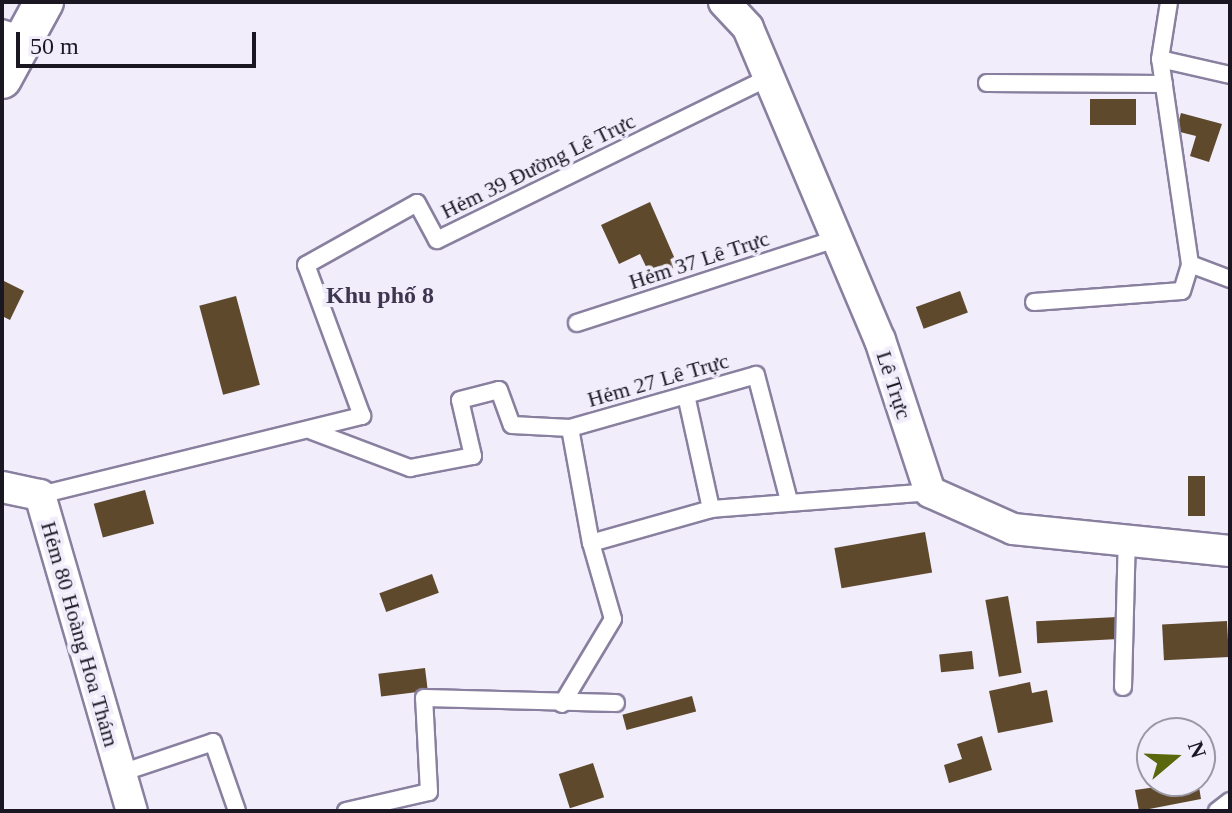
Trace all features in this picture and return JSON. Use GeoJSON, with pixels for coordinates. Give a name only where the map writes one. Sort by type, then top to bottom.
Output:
{"type":"FeatureCollection","features":[{"type":"Feature","properties":{"kind":"street"},"geometry":{"type":"LineString","coordinates":[[2,79],[14,32],[44,2]]}},
{"type":"Feature","properties":{"kind":"street","name":"Lê Trực"},"geometry":{"type":"LineString","coordinates":[[724,2],[748,28],[880,340],[930,492]]}},
{"type":"Feature","properties":{"kind":"street","name":"Hẻm 80 Hoàng Hoa Thám"},"geometry":{"type":"LineString","coordinates":[[2,487],[40,495],[132,811]]}},
{"type":"Feature","properties":{"kind":"street"},"geometry":{"type":"LineString","coordinates":[[930,492],[1013,529],[1127,538],[1230,551]]}},
{"type":"Feature","properties":{"kind":"lane"},"geometry":{"type":"LineString","coordinates":[[1034,302],[1182,291],[1190,264],[1160,59],[1169,2]]}},
{"type":"Feature","properties":{"kind":"lane"},"geometry":{"type":"LineString","coordinates":[[1160,59],[1230,75]]}},
{"type":"Feature","properties":{"kind":"lane","name":"Hẻm 39 Đường Lê Trực"},"geometry":{"type":"LineString","coordinates":[[312,431],[362,416],[306,265],[417,203],[437,240],[768,78]]}},
{"type":"Feature","properties":{"kind":"lane"},"geometry":{"type":"LineString","coordinates":[[987,83],[1164,84]]}},
{"type":"Feature","properties":{"kind":"lane","name":"Hẻm 37 Lê Trực"},"geometry":{"type":"LineString","coordinates":[[577,323],[835,239]]}},
{"type":"Feature","properties":{"kind":"lane"},"geometry":{"type":"LineString","coordinates":[[1190,264],[1230,279]]}},
{"type":"Feature","properties":{"kind":"lane","name":"Hẻm 27 Lê Trực"},"geometry":{"type":"LineString","coordinates":[[562,704],[613,619],[591,543],[570,428],[756,375],[789,501]]}},
{"type":"Feature","properties":{"kind":"lane"},"geometry":{"type":"LineString","coordinates":[[40,495],[312,431],[410,468],[473,456],[460,400],[499,390],[512,425],[570,428]]}},
{"type":"Feature","properties":{"kind":"lane"},"geometry":{"type":"LineString","coordinates":[[686,395],[711,509]]}},
{"type":"Feature","properties":{"kind":"lane"},"geometry":{"type":"LineString","coordinates":[[591,543],[711,509],[930,492]]}},
{"type":"Feature","properties":{"kind":"lane"},"geometry":{"type":"LineString","coordinates":[[1123,687],[1127,538]]}},
{"type":"Feature","properties":{"kind":"lane"},"geometry":{"type":"LineString","coordinates":[[346,811],[429,792],[424,698],[562,704],[616,703]]}},
{"type":"Feature","properties":{"kind":"lane"},"geometry":{"type":"LineString","coordinates":[[121,773],[213,742],[237,811]]}},
{"type":"Feature","properties":{"kind":"lane"},"geometry":{"type":"LineString","coordinates":[[1217,811],[1230,801]]}},
{"type":"Feature","properties":{"kind":"building"},"geometry":{"type":"Polygon","coordinates":[[[1090,99],[1136,99],[1136,125],[1090,125],[1090,99]]]}},
{"type":"Feature","properties":{"kind":"building"},"geometry":{"type":"Polygon","coordinates":[[[1181,113],[1222,124],[1209,162],[1190,156],[1196,136],[1176,131],[1181,113]]]}},
{"type":"Feature","properties":{"kind":"building"},"geometry":{"type":"Polygon","coordinates":[[[650,202],[678,266],[652,279],[640,254],[619,264],[601,225],[650,202]]]}},
{"type":"Feature","properties":{"kind":"building"},"geometry":{"type":"Polygon","coordinates":[[[2,280],[24,291],[10,320],[2,316],[2,280]]]}},
{"type":"Feature","properties":{"kind":"building"},"geometry":{"type":"Polygon","coordinates":[[[960,291],[968,313],[924,329],[916,307],[960,291]]]}},
{"type":"Feature","properties":{"kind":"building"},"geometry":{"type":"Polygon","coordinates":[[[236,296],[260,385],[223,395],[199,306],[236,296]]]}},
{"type":"Feature","properties":{"kind":"building"},"geometry":{"type":"Polygon","coordinates":[[[1188,476],[1205,476],[1205,516],[1188,516],[1188,476]]]}},
{"type":"Feature","properties":{"kind":"building"},"geometry":{"type":"Polygon","coordinates":[[[145,490],[154,524],[103,538],[94,504],[145,490]]]}},
{"type":"Feature","properties":{"kind":"building"},"geometry":{"type":"Polygon","coordinates":[[[925,532],[932,572],[842,588],[834,548],[925,532]]]}},
{"type":"Feature","properties":{"kind":"building"},"geometry":{"type":"Polygon","coordinates":[[[432,574],[439,593],[386,612],[379,593],[432,574]]]}},
{"type":"Feature","properties":{"kind":"building"},"geometry":{"type":"Polygon","coordinates":[[[1008,596],[1022,673],[999,677],[985,600],[1008,596]]]}},
{"type":"Feature","properties":{"kind":"building"},"geometry":{"type":"Polygon","coordinates":[[[1117,617],[1118,639],[1037,643],[1036,621],[1117,617]]]}},
{"type":"Feature","properties":{"kind":"building"},"geometry":{"type":"Polygon","coordinates":[[[1227,621],[1229,657],[1164,660],[1162,624],[1227,621]]]}},
{"type":"Feature","properties":{"kind":"building"},"geometry":{"type":"Polygon","coordinates":[[[972,651],[974,669],[941,672],[939,654],[972,651]]]}},
{"type":"Feature","properties":{"kind":"building"},"geometry":{"type":"Polygon","coordinates":[[[425,668],[428,691],[381,697],[378,674],[425,668]]]}},
{"type":"Feature","properties":{"kind":"building"},"geometry":{"type":"Polygon","coordinates":[[[1030,682],[1032,693],[1047,690],[1053,722],[998,733],[989,691],[1030,682]]]}},
{"type":"Feature","properties":{"kind":"building"},"geometry":{"type":"Polygon","coordinates":[[[692,696],[696,711],[627,730],[622,715],[692,696]]]}},
{"type":"Feature","properties":{"kind":"building"},"geometry":{"type":"Polygon","coordinates":[[[982,736],[992,770],[949,783],[944,765],[962,759],[957,744],[982,736]]]}},
{"type":"Feature","properties":{"kind":"building"},"geometry":{"type":"Polygon","coordinates":[[[593,763],[604,797],[570,808],[559,774],[593,763]]]}},
{"type":"Feature","properties":{"kind":"building"},"geometry":{"type":"Polygon","coordinates":[[[1136,797],[1201,797],[1201,799],[1139,811],[1136,797]]]}},
{"type":"Feature","properties":{"kind":"district","name":"Khu phố 8"},"geometry":{"type":"Point","coordinates":[380,296]}}]}
